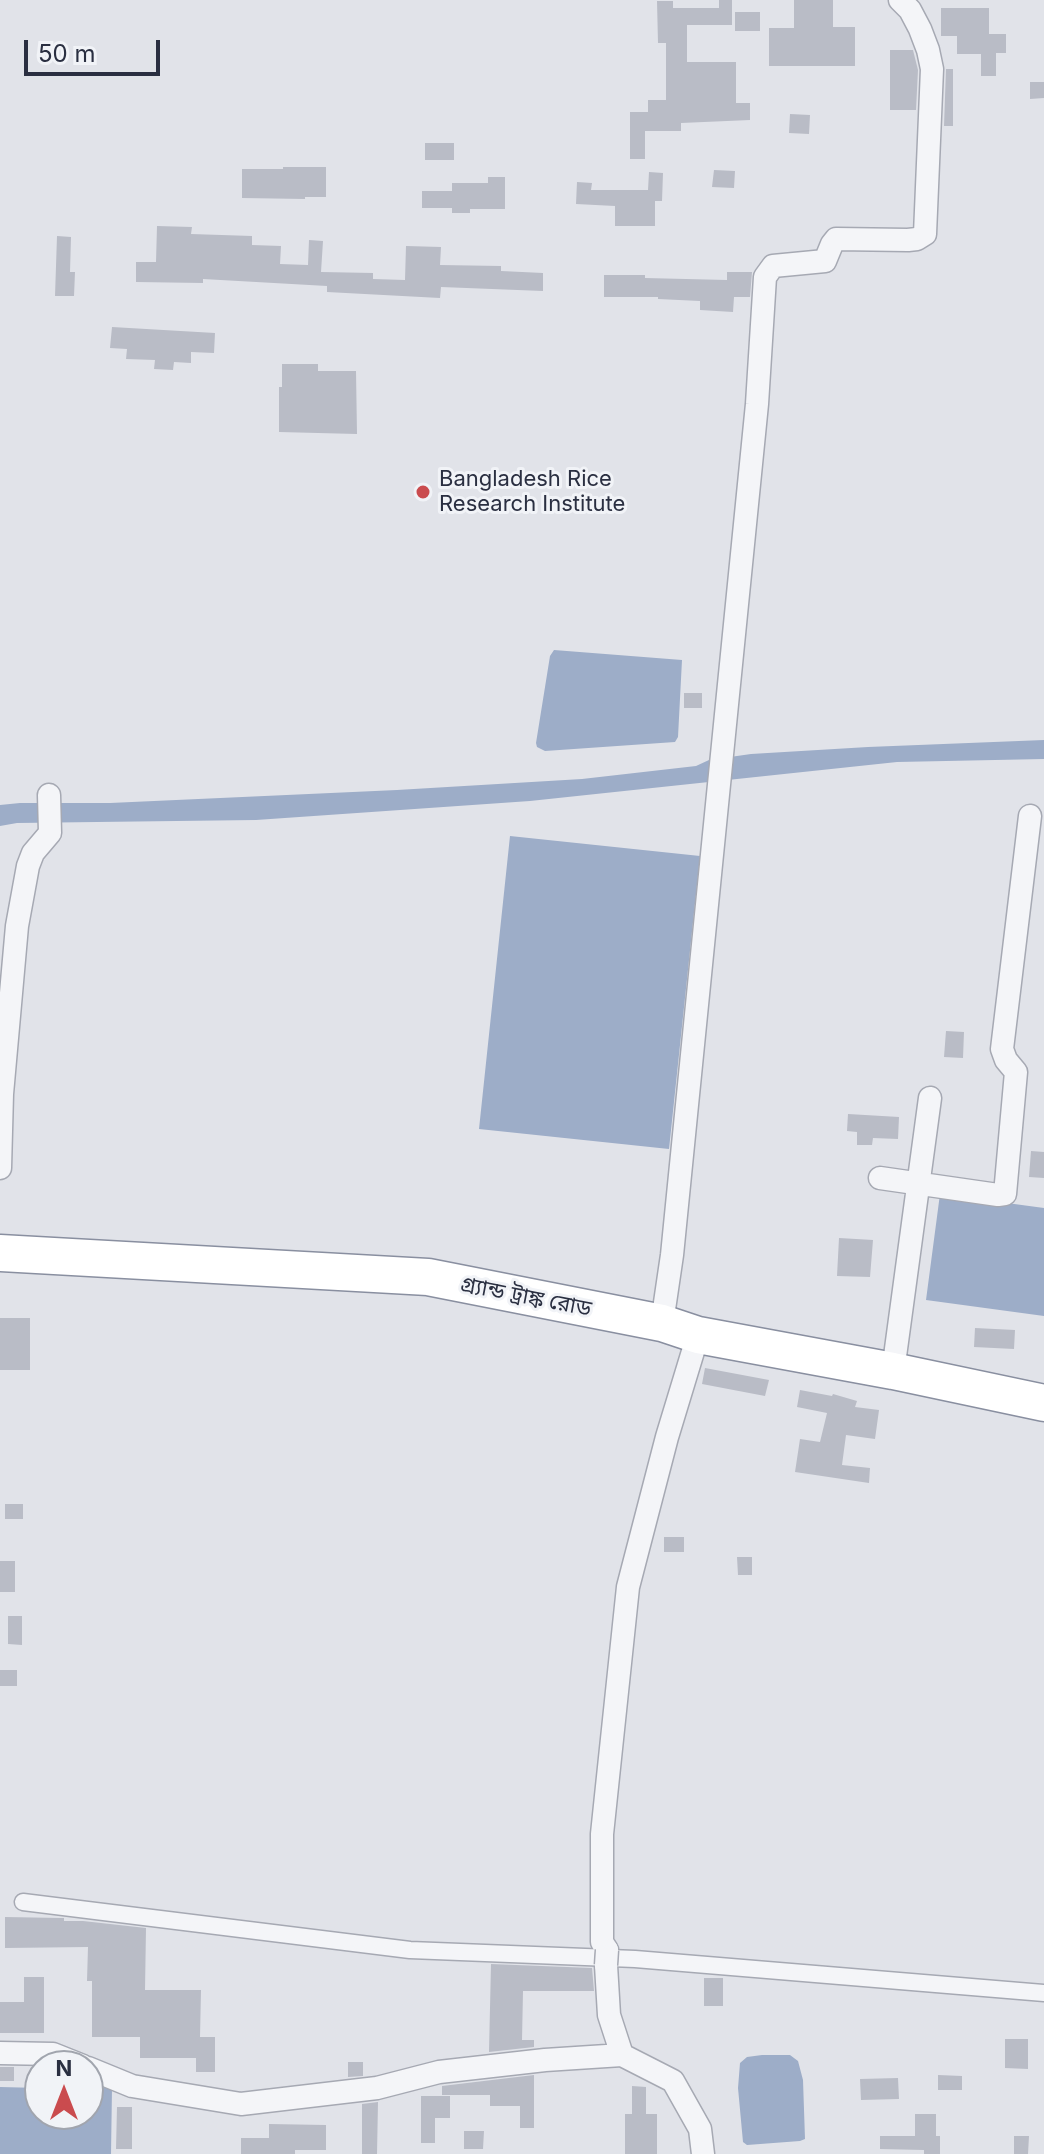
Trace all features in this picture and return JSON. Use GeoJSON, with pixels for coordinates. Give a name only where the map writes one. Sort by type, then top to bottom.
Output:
{"type":"FeatureCollection","features":[{"type":"Feature","properties":{"kind":"highway","name":"গ্র্যান্ড ট্রাঙ্ক রোড"},"geometry":{"type":"LineString","coordinates":[[0,1253],[428,1277],[662,1323],[698,1335],[1044,1403]]}},
{"type":"Feature","properties":{"kind":"street"},"geometry":{"type":"LineString","coordinates":[[662,1323],[672,1255],[757,404],[765,277],[773,266],[825,261],[836,239],[908,240],[925,234],[932,69],[920,29],[910,10],[900,0]]}},
{"type":"Feature","properties":{"kind":"street"},"geometry":{"type":"LineString","coordinates":[[0,1168],[2,1094],[17,926],[28,866],[33,853],[50,833],[49,795]]}},
{"type":"Feature","properties":{"kind":"street"},"geometry":{"type":"LineString","coordinates":[[880,1178],[1005,1194],[1016,1072],[1002,1049],[1030,816]]}},
{"type":"Feature","properties":{"kind":"street"},"geometry":{"type":"LineString","coordinates":[[893,1371],[930,1098]]}},
{"type":"Feature","properties":{"kind":"street"},"geometry":{"type":"LineString","coordinates":[[622,2055],[609,2015],[606,1958],[602,1942],[602,1834],[628,1587],[667,1437],[698,1335]]}},
{"type":"Feature","properties":{"kind":"street"},"geometry":{"type":"LineString","coordinates":[[23,1902],[410,1950],[635,1959],[1044,1993]]}},
{"type":"Feature","properties":{"kind":"street"},"geometry":{"type":"LineString","coordinates":[[0,2053],[24,2053]]}},
{"type":"Feature","properties":{"kind":"street"},"geometry":{"type":"LineString","coordinates":[[104,2074],[132,2086],[241,2104],[377,2088],[439,2072],[622,2055],[673,2081],[700,2129],[703,2154]]}},
{"type":"Feature","properties":{"kind":"water"},"geometry":{"type":"Polygon","coordinates":[[[554,650],[682,660],[678,737],[675,742],[545,751],[537,747],[550,656],[554,650]]]}},
{"type":"Feature","properties":{"kind":"water"},"geometry":{"type":"Polygon","coordinates":[[[1044,740],[1044,759],[897,762],[530,801],[256,820],[17,823],[0,826],[0,805],[20,803],[110,803],[582,779],[696,766],[709,760],[751,754],[1044,740]]]}},
{"type":"Feature","properties":{"kind":"water"},"geometry":{"type":"Polygon","coordinates":[[[510,836],[700,856],[669,1149],[479,1129],[510,836]]]}},
{"type":"Feature","properties":{"kind":"water"},"geometry":{"type":"Polygon","coordinates":[[[940,1194],[1044,1208],[1044,1316],[926,1300],[940,1194]]]}},
{"type":"Feature","properties":{"kind":"water"},"geometry":{"type":"Polygon","coordinates":[[[790,2055],[798,2061],[803,2080],[805,2139],[747,2145],[743,2142],[738,2088],[740,2063],[747,2057],[790,2055]]]}},
{"type":"Feature","properties":{"kind":"water"},"geometry":{"type":"Polygon","coordinates":[[[0,2087],[24,2088],[24,2130],[104,2130],[104,2088],[112,2088],[111,2154],[0,2154],[0,2087]]]}},
{"type":"Feature","properties":{"kind":"building"},"geometry":{"type":"Polygon","coordinates":[[[719,0],[732,0],[732,25],[687,25],[687,62],[736,62],[736,103],[750,103],[750,120],[681,123],[681,131],[645,131],[645,159],[630,159],[630,112],[648,112],[648,100],[666,100],[666,43],[658,43],[657,1],[673,1],[673,8],[719,8],[719,0]]]}},
{"type":"Feature","properties":{"kind":"building"},"geometry":{"type":"Polygon","coordinates":[[[794,0],[833,0],[833,27],[855,27],[855,66],[769,66],[769,28],[794,28],[794,0]]]}},
{"type":"Feature","properties":{"kind":"building"},"geometry":{"type":"Polygon","coordinates":[[[941,8],[989,8],[989,34],[1006,34],[1006,53],[996,53],[996,76],[981,76],[981,54],[957,54],[957,36],[941,36],[941,8]]]}},
{"type":"Feature","properties":{"kind":"building"},"geometry":{"type":"Polygon","coordinates":[[[735,12],[760,12],[760,31],[735,31],[735,12]]]}},
{"type":"Feature","properties":{"kind":"building"},"geometry":{"type":"Polygon","coordinates":[[[890,50],[913,50],[918,70],[916,110],[890,110],[890,50]]]}},
{"type":"Feature","properties":{"kind":"building"},"geometry":{"type":"Polygon","coordinates":[[[946,69],[953,69],[953,126],[944,126],[946,69]]]}},
{"type":"Feature","properties":{"kind":"building"},"geometry":{"type":"Polygon","coordinates":[[[1030,82],[1044,82],[1044,98],[1030,99],[1030,82]]]}},
{"type":"Feature","properties":{"kind":"building"},"geometry":{"type":"Polygon","coordinates":[[[790,114],[810,115],[809,134],[789,133],[790,114]]]}},
{"type":"Feature","properties":{"kind":"building"},"geometry":{"type":"Polygon","coordinates":[[[425,143],[454,143],[454,160],[425,160],[425,143]]]}},
{"type":"Feature","properties":{"kind":"building"},"geometry":{"type":"Polygon","coordinates":[[[326,167],[326,197],[242,198],[242,169],[326,167]]]}},
{"type":"Feature","properties":{"kind":"building"},"geometry":{"type":"Polygon","coordinates":[[[714,170],[735,171],[734,188],[712,187],[714,170]]]}},
{"type":"Feature","properties":{"kind":"building"},"geometry":{"type":"Polygon","coordinates":[[[649,172],[663,173],[662,201],[655,201],[655,226],[615,226],[615,206],[576,204],[577,182],[592,183],[591,190],[648,190],[649,172]]]}},
{"type":"Feature","properties":{"kind":"building"},"geometry":{"type":"Polygon","coordinates":[[[488,177],[505,177],[505,209],[470,209],[470,213],[452,213],[452,208],[422,208],[422,191],[452,191],[452,183],[488,183],[488,177]]]}},
{"type":"Feature","properties":{"kind":"building"},"geometry":{"type":"Polygon","coordinates":[[[157,226],[192,227],[191,234],[252,236],[252,245],[281,246],[280,264],[308,265],[309,240],[323,241],[321,272],[373,273],[373,279],[405,280],[406,246],[441,247],[440,265],[501,266],[501,271],[543,273],[543,291],[441,287],[440,298],[327,292],[327,286],[203,279],[203,283],[136,282],[136,262],[156,262],[157,226]]]}},
{"type":"Feature","properties":{"kind":"building"},"geometry":{"type":"Polygon","coordinates":[[[57,236],[71,237],[70,272],[75,272],[74,296],[55,296],[57,236]]]}},
{"type":"Feature","properties":{"kind":"building"},"geometry":{"type":"Polygon","coordinates":[[[727,272],[752,272],[750,297],[734,297],[733,312],[700,310],[700,301],[604,297],[604,275],[727,280],[727,272]]]}},
{"type":"Feature","properties":{"kind":"building"},"geometry":{"type":"Polygon","coordinates":[[[112,327],[215,333],[214,353],[191,352],[191,363],[174,362],[173,370],[154,369],[155,360],[126,359],[127,349],[110,348],[112,327]]]}},
{"type":"Feature","properties":{"kind":"building"},"geometry":{"type":"Polygon","coordinates":[[[282,364],[318,364],[318,371],[356,371],[357,434],[279,432],[282,364]]]}},
{"type":"Feature","properties":{"kind":"building"},"geometry":{"type":"Polygon","coordinates":[[[684,693],[702,693],[702,708],[684,708],[684,693]]]}},
{"type":"Feature","properties":{"kind":"building"},"geometry":{"type":"Polygon","coordinates":[[[946,1031],[964,1032],[963,1058],[944,1057],[946,1031]]]}},
{"type":"Feature","properties":{"kind":"building"},"geometry":{"type":"Polygon","coordinates":[[[848,1114],[899,1117],[898,1139],[873,1138],[872,1145],[857,1145],[857,1132],[847,1131],[848,1114]]]}},
{"type":"Feature","properties":{"kind":"building"},"geometry":{"type":"Polygon","coordinates":[[[1031,1151],[1044,1152],[1044,1178],[1029,1177],[1031,1151]]]}},
{"type":"Feature","properties":{"kind":"building"},"geometry":{"type":"Polygon","coordinates":[[[839,1238],[873,1240],[870,1277],[837,1276],[839,1238]]]}},
{"type":"Feature","properties":{"kind":"building"},"geometry":{"type":"Polygon","coordinates":[[[0,1318],[30,1318],[30,1370],[0,1370],[0,1318]]]}},
{"type":"Feature","properties":{"kind":"building"},"geometry":{"type":"Polygon","coordinates":[[[975,1328],[1015,1330],[1014,1349],[974,1347],[975,1328]]]}},
{"type":"Feature","properties":{"kind":"building"},"geometry":{"type":"Polygon","coordinates":[[[705,1368],[769,1380],[765,1396],[702,1384],[705,1368]]]}},
{"type":"Feature","properties":{"kind":"building"},"geometry":{"type":"Polygon","coordinates":[[[800,1390],[833,1394],[857,1401],[855,1407],[879,1410],[875,1439],[846,1435],[842,1465],[870,1468],[869,1483],[795,1472],[800,1439],[820,1442],[827,1413],[797,1407],[800,1390]]]}},
{"type":"Feature","properties":{"kind":"building"},"geometry":{"type":"Polygon","coordinates":[[[5,1504],[23,1504],[23,1519],[5,1519],[5,1504]]]}},
{"type":"Feature","properties":{"kind":"building"},"geometry":{"type":"Polygon","coordinates":[[[664,1537],[684,1537],[684,1552],[664,1552],[664,1537]]]}},
{"type":"Feature","properties":{"kind":"building"},"geometry":{"type":"Polygon","coordinates":[[[737,1557],[752,1557],[752,1575],[738,1575],[737,1557]]]}},
{"type":"Feature","properties":{"kind":"building"},"geometry":{"type":"Polygon","coordinates":[[[0,1561],[15,1561],[15,1592],[0,1592],[0,1561]]]}},
{"type":"Feature","properties":{"kind":"building"},"geometry":{"type":"Polygon","coordinates":[[[8,1616],[22,1616],[22,1645],[8,1644],[8,1616]]]}},
{"type":"Feature","properties":{"kind":"building"},"geometry":{"type":"Polygon","coordinates":[[[0,1670],[17,1670],[17,1686],[0,1686],[0,1670]]]}},
{"type":"Feature","properties":{"kind":"building"},"geometry":{"type":"Polygon","coordinates":[[[5,1917],[64,1918],[64,1921],[146,1928],[145,1990],[201,1990],[200,2037],[215,2037],[215,2072],[196,2072],[196,2058],[140,2058],[140,2037],[92,2037],[92,1981],[87,1981],[88,1947],[5,1948],[5,1917]]]}},
{"type":"Feature","properties":{"kind":"building"},"geometry":{"type":"Polygon","coordinates":[[[491,1964],[592,1968],[594,1991],[523,1991],[522,2040],[534,2040],[534,2047],[489,2052],[491,1964]]]}},
{"type":"Feature","properties":{"kind":"building"},"geometry":{"type":"Polygon","coordinates":[[[24,1977],[44,1977],[44,2033],[0,2033],[0,2002],[24,2002],[24,1977]]]}},
{"type":"Feature","properties":{"kind":"building"},"geometry":{"type":"Polygon","coordinates":[[[704,1978],[723,1978],[723,2006],[704,2006],[704,1978]]]}},
{"type":"Feature","properties":{"kind":"building"},"geometry":{"type":"Polygon","coordinates":[[[1005,2039],[1028,2039],[1028,2069],[1005,2068],[1005,2039]]]}},
{"type":"Feature","properties":{"kind":"building"},"geometry":{"type":"Polygon","coordinates":[[[348,2062],[363,2062],[363,2076],[348,2077],[348,2062]]]}},
{"type":"Feature","properties":{"kind":"building"},"geometry":{"type":"Polygon","coordinates":[[[0,2067],[14,2067],[14,2081],[0,2081],[0,2067]]]}},
{"type":"Feature","properties":{"kind":"building"},"geometry":{"type":"Polygon","coordinates":[[[534,2075],[534,2128],[520,2128],[520,2106],[490,2106],[490,2095],[442,2095],[442,2086],[534,2075]]]}},
{"type":"Feature","properties":{"kind":"building"},"geometry":{"type":"Polygon","coordinates":[[[938,2075],[962,2076],[962,2090],[938,2090],[938,2075]]]}},
{"type":"Feature","properties":{"kind":"building"},"geometry":{"type":"Polygon","coordinates":[[[898,2078],[899,2099],[861,2100],[860,2079],[898,2078]]]}},
{"type":"Feature","properties":{"kind":"building"},"geometry":{"type":"Polygon","coordinates":[[[632,2086],[646,2087],[646,2114],[657,2114],[657,2154],[625,2154],[625,2114],[632,2114],[632,2086]]]}},
{"type":"Feature","properties":{"kind":"building"},"geometry":{"type":"Polygon","coordinates":[[[421,2096],[450,2096],[450,2118],[435,2118],[435,2143],[421,2143],[421,2096]]]}},
{"type":"Feature","properties":{"kind":"building"},"geometry":{"type":"Polygon","coordinates":[[[378,2102],[377,2154],[362,2154],[362,2104],[378,2102]]]}},
{"type":"Feature","properties":{"kind":"building"},"geometry":{"type":"Polygon","coordinates":[[[117,2107],[132,2107],[132,2149],[116,2149],[117,2107]]]}},
{"type":"Feature","properties":{"kind":"building"},"geometry":{"type":"Polygon","coordinates":[[[915,2114],[936,2114],[940,2154],[924,2154],[924,2150],[880,2149],[880,2136],[915,2136],[915,2114]]]}},
{"type":"Feature","properties":{"kind":"building"},"geometry":{"type":"Polygon","coordinates":[[[269,2124],[326,2125],[326,2150],[295,2150],[295,2154],[241,2154],[241,2138],[269,2138],[269,2124]]]}},
{"type":"Feature","properties":{"kind":"building"},"geometry":{"type":"Polygon","coordinates":[[[464,2131],[484,2131],[483,2149],[464,2149],[464,2131]]]}},
{"type":"Feature","properties":{"kind":"building"},"geometry":{"type":"Polygon","coordinates":[[[1014,2136],[1029,2136],[1028,2154],[1014,2154],[1014,2136]]]}},
{"type":"Feature","properties":{"kind":"place","name":"Bangladesh Rice Research Institute"},"geometry":{"type":"Point","coordinates":[423,492]}}]}
